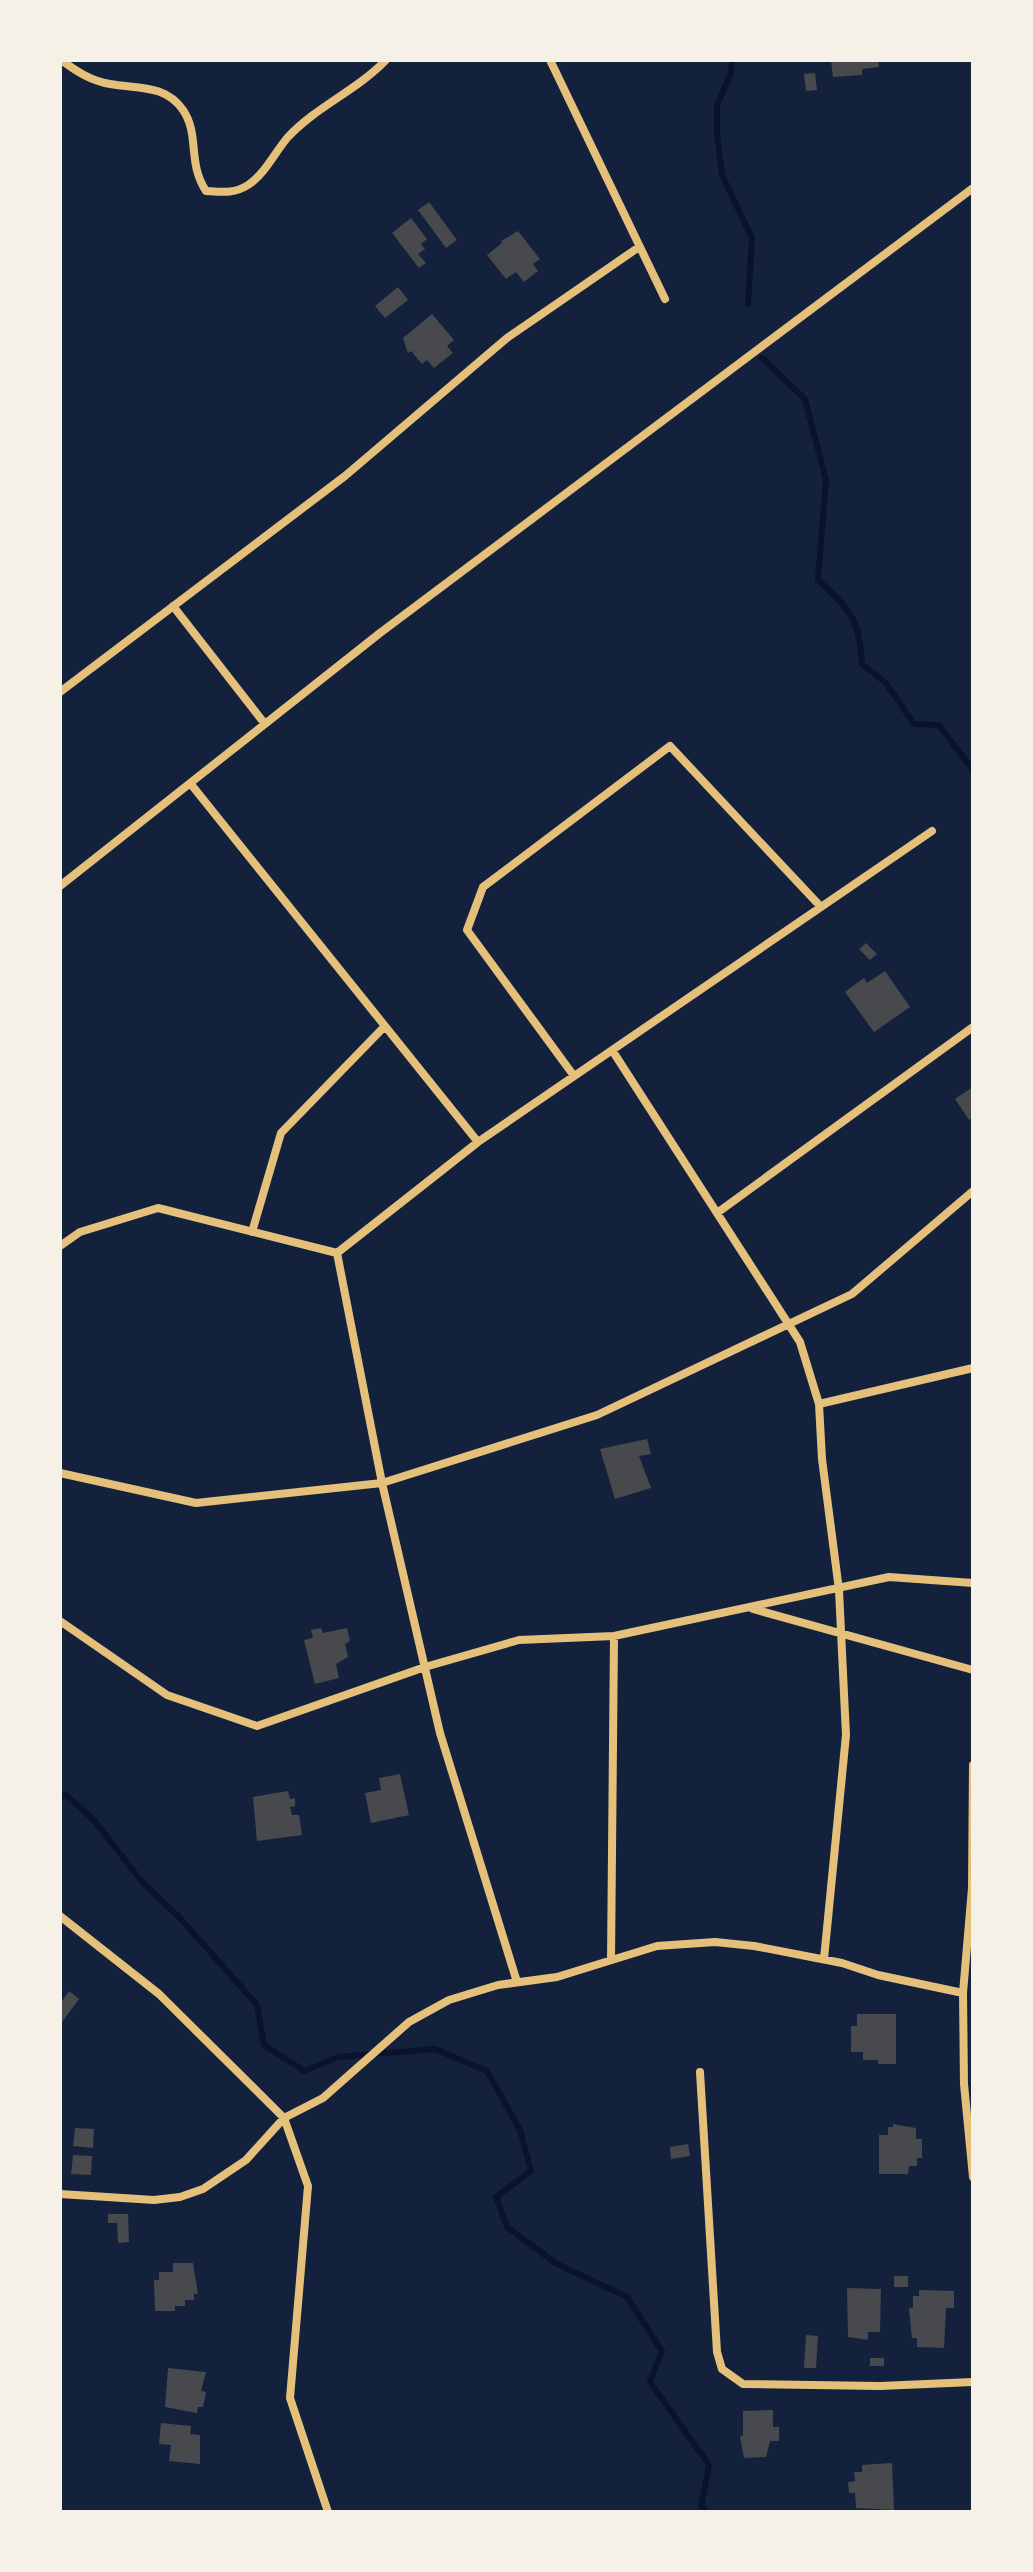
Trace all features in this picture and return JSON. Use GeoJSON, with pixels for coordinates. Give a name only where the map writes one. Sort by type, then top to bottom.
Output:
{"type":"FeatureCollection","features":[{"type":"Feature","properties":{"kind":"street"},"geometry":{"type":"LineString","coordinates":[[61,60],[88,78],[146,88],[175,101],[185,113],[194,147],[194,173],[206,191],[229,193],[250,184],[299,127],[365,83],[386,60]]}},
{"type":"Feature","properties":{"kind":"street"},"geometry":{"type":"LineString","coordinates":[[550,60],[665,299]]}},
{"type":"Feature","properties":{"kind":"street"},"geometry":{"type":"LineString","coordinates":[[60,886],[380,633],[973,188]]}},
{"type":"Feature","properties":{"kind":"street"},"geometry":{"type":"LineString","coordinates":[[60,692],[245,556],[345,476],[507,338],[639,247]]}},
{"type":"Feature","properties":{"kind":"street"},"geometry":{"type":"LineString","coordinates":[[173,606],[265,724]]}},
{"type":"Feature","properties":{"kind":"street"},"geometry":{"type":"LineString","coordinates":[[574,1076],[467,930],[483,887],[670,746],[821,907]]}},
{"type":"Feature","properties":{"kind":"street"},"geometry":{"type":"LineString","coordinates":[[190,783],[478,1142]]}},
{"type":"Feature","properties":{"kind":"street"},"geometry":{"type":"LineString","coordinates":[[337,1253],[478,1142],[932,831]]}},
{"type":"Feature","properties":{"kind":"street"},"geometry":{"type":"LineString","coordinates":[[252,1232],[281,1133],[385,1026]]}},
{"type":"Feature","properties":{"kind":"street"},"geometry":{"type":"LineString","coordinates":[[717,1213],[973,1027]]}},
{"type":"Feature","properties":{"kind":"street"},"geometry":{"type":"LineString","coordinates":[[612,1050],[800,1342],[819,1404],[822,1459],[839,1590],[846,1735],[824,1959]]}},
{"type":"Feature","properties":{"kind":"street"},"geometry":{"type":"LineString","coordinates":[[60,1473],[196,1503],[382,1483],[597,1415],[852,1294],[973,1191]]}},
{"type":"Feature","properties":{"kind":"street"},"geometry":{"type":"LineString","coordinates":[[60,1246],[80,1232],[158,1208],[337,1253]]}},
{"type":"Feature","properties":{"kind":"street"},"geometry":{"type":"LineString","coordinates":[[337,1253],[382,1483],[440,1733],[517,1982]]}},
{"type":"Feature","properties":{"kind":"street"},"geometry":{"type":"LineString","coordinates":[[819,1404],[973,1368]]}},
{"type":"Feature","properties":{"kind":"street"},"geometry":{"type":"LineString","coordinates":[[60,1621],[167,1695],[257,1726],[425,1667],[519,1640],[614,1636],[889,1577],[973,1583]]}},
{"type":"Feature","properties":{"kind":"street"},"geometry":{"type":"LineString","coordinates":[[748,1608],[973,1670]]}},
{"type":"Feature","properties":{"kind":"street"},"geometry":{"type":"LineString","coordinates":[[611,1960],[614,1636]]}},
{"type":"Feature","properties":{"kind":"street"},"geometry":{"type":"LineString","coordinates":[[973,1765],[972,1888],[963,1993],[964,2084],[973,2177]]}},
{"type":"Feature","properties":{"kind":"street"},"geometry":{"type":"LineString","coordinates":[[60,1916],[159,1994],[284,2118],[308,2186],[290,2398],[328,2512]]}},
{"type":"Feature","properties":{"kind":"street"},"geometry":{"type":"LineString","coordinates":[[60,2194],[154,2200],[180,2197],[203,2189],[246,2160],[284,2118],[323,2098],[409,2022],[449,2000],[517,1982],[557,1977],[657,1946],[715,1942],[824,1959],[963,1993]]}},
{"type":"Feature","properties":{"kind":"street"},"geometry":{"type":"LineString","coordinates":[[700,2072],[717,2352],[722,2369],[743,2384],[880,2386],[973,2382]]}},
{"type":"Feature","properties":{"kind":"building"},"geometry":{"type":"Polygon","coordinates":[[[831,60],[878,60],[879,67],[862,69],[862,75],[833,77],[831,60]]]}},
{"type":"Feature","properties":{"kind":"building"},"geometry":{"type":"Polygon","coordinates":[[[815,73],[817,90],[806,91],[804,74],[815,73]]]}},
{"type":"Feature","properties":{"kind":"building"},"geometry":{"type":"Polygon","coordinates":[[[429,202],[457,240],[446,248],[418,210],[429,202]]]}},
{"type":"Feature","properties":{"kind":"building"},"geometry":{"type":"Polygon","coordinates":[[[411,218],[427,239],[421,244],[425,249],[418,254],[426,263],[419,268],[392,233],[411,218]]]}},
{"type":"Feature","properties":{"kind":"building"},"geometry":{"type":"Polygon","coordinates":[[[518,231],[540,259],[533,264],[538,271],[524,282],[516,272],[506,279],[487,255],[501,241],[518,231]]]}},
{"type":"Feature","properties":{"kind":"building"},"geometry":{"type":"Polygon","coordinates":[[[398,287],[408,300],[385,318],[375,306],[398,287]]]}},
{"type":"Feature","properties":{"kind":"building"},"geometry":{"type":"Polygon","coordinates":[[[432,314],[454,340],[447,346],[453,353],[434,368],[427,360],[422,364],[411,351],[408,353],[403,338],[432,314]]]}},
{"type":"Feature","properties":{"kind":"building"},"geometry":{"type":"Polygon","coordinates":[[[866,943],[877,954],[870,960],[859,949],[866,943]]]}},
{"type":"Feature","properties":{"kind":"building"},"geometry":{"type":"Polygon","coordinates":[[[885,971],[910,1007],[874,1032],[845,992],[864,978],[867,983],[885,971]]]}},
{"type":"Feature","properties":{"kind":"building"},"geometry":{"type":"Polygon","coordinates":[[[973,1087],[973,1117],[969,1120],[955,1099],[973,1087]]]}},
{"type":"Feature","properties":{"kind":"building"},"geometry":{"type":"Polygon","coordinates":[[[647,1439],[651,1454],[639,1456],[651,1488],[615,1499],[600,1449],[647,1439]]]}},
{"type":"Feature","properties":{"kind":"building"},"geometry":{"type":"Polygon","coordinates":[[[321,1628],[323,1633],[347,1628],[350,1641],[345,1644],[348,1657],[336,1664],[339,1678],[315,1684],[304,1640],[313,1638],[311,1630],[321,1628]]]}},
{"type":"Feature","properties":{"kind":"building"},"geometry":{"type":"Polygon","coordinates":[[[400,1774],[409,1815],[371,1823],[365,1793],[381,1790],[379,1778],[400,1774]]]}},
{"type":"Feature","properties":{"kind":"building"},"geometry":{"type":"Polygon","coordinates":[[[288,1791],[290,1799],[295,1798],[295,1806],[290,1807],[292,1815],[299,1815],[302,1835],[257,1841],[253,1797],[288,1791]]]}},
{"type":"Feature","properties":{"kind":"building"},"geometry":{"type":"Polygon","coordinates":[[[69,1991],[79,1999],[62,2022],[60,2004],[69,1991]]]}},
{"type":"Feature","properties":{"kind":"building"},"geometry":{"type":"Polygon","coordinates":[[[857,2014],[896,2014],[896,2064],[863,2060],[863,2052],[851,2052],[851,2026],[857,2026],[857,2014]]]}},
{"type":"Feature","properties":{"kind":"building"},"geometry":{"type":"Polygon","coordinates":[[[893,2124],[916,2128],[916,2139],[922,2139],[922,2158],[917,2158],[917,2166],[909,2166],[908,2174],[879,2174],[879,2135],[888,2135],[888,2127],[893,2127],[893,2124]]]}},
{"type":"Feature","properties":{"kind":"building"},"geometry":{"type":"Polygon","coordinates":[[[75,2128],[94,2129],[93,2148],[73,2146],[75,2128]]]}},
{"type":"Feature","properties":{"kind":"building"},"geometry":{"type":"Polygon","coordinates":[[[688,2144],[690,2156],[671,2159],[670,2147],[688,2144]]]}},
{"type":"Feature","properties":{"kind":"building"},"geometry":{"type":"Polygon","coordinates":[[[73,2155],[92,2156],[91,2175],[71,2174],[73,2155]]]}},
{"type":"Feature","properties":{"kind":"building"},"geometry":{"type":"Polygon","coordinates":[[[108,2214],[128,2214],[129,2242],[118,2243],[117,2223],[108,2223],[108,2214]]]}},
{"type":"Feature","properties":{"kind":"building"},"geometry":{"type":"Polygon","coordinates":[[[173,2263],[193,2263],[198,2294],[194,2294],[194,2300],[185,2300],[185,2306],[175,2306],[175,2311],[155,2311],[154,2280],[159,2280],[159,2272],[173,2272],[173,2263]]]}},
{"type":"Feature","properties":{"kind":"building"},"geometry":{"type":"Polygon","coordinates":[[[894,2276],[908,2276],[908,2287],[894,2287],[894,2276]]]}},
{"type":"Feature","properties":{"kind":"building"},"geometry":{"type":"Polygon","coordinates":[[[847,2288],[881,2289],[880,2332],[868,2332],[868,2340],[848,2337],[847,2288]]]}},
{"type":"Feature","properties":{"kind":"building"},"geometry":{"type":"Polygon","coordinates":[[[919,2290],[954,2291],[954,2308],[946,2308],[944,2348],[917,2347],[917,2338],[912,2338],[909,2308],[913,2308],[913,2296],[919,2296],[919,2290]]]}},
{"type":"Feature","properties":{"kind":"building"},"geometry":{"type":"Polygon","coordinates":[[[806,2335],[818,2336],[816,2368],[804,2368],[806,2335]]]}},
{"type":"Feature","properties":{"kind":"building"},"geometry":{"type":"Polygon","coordinates":[[[870,2358],[884,2358],[884,2366],[870,2366],[870,2358]]]}},
{"type":"Feature","properties":{"kind":"building"},"geometry":{"type":"Polygon","coordinates":[[[168,2368],[206,2372],[201,2391],[206,2392],[203,2407],[198,2407],[197,2413],[165,2407],[168,2368]]]}},
{"type":"Feature","properties":{"kind":"building"},"geometry":{"type":"Polygon","coordinates":[[[773,2410],[773,2427],[779,2427],[779,2441],[770,2441],[766,2457],[744,2458],[740,2436],[743,2436],[743,2411],[773,2410]]]}},
{"type":"Feature","properties":{"kind":"building"},"geometry":{"type":"Polygon","coordinates":[[[161,2423],[191,2426],[190,2434],[200,2435],[200,2464],[169,2461],[171,2445],[159,2444],[161,2423]]]}},
{"type":"Feature","properties":{"kind":"building"},"geometry":{"type":"Polygon","coordinates":[[[892,2463],[894,2510],[856,2508],[855,2493],[849,2493],[848,2482],[855,2481],[854,2472],[862,2472],[862,2465],[892,2463]]]}},
{"type":"Feature","properties":{"kind":"waterway"},"geometry":{"type":"LineString","coordinates":[[732,60],[730,75],[717,105],[717,133],[722,175],[752,238],[748,304]]}},
{"type":"Feature","properties":{"kind":"waterway"},"geometry":{"type":"LineString","coordinates":[[762,358],[805,399],[826,480],[818,580],[852,617],[859,636],[862,664],[886,683],[914,724],[939,725],[973,770]]}},
{"type":"Feature","properties":{"kind":"waterway"},"geometry":{"type":"LineString","coordinates":[[60,1798],[66,1795],[94,1820],[142,1882],[180,1918],[257,2005],[264,2045],[304,2071],[338,2057],[435,2049],[487,2071],[520,2130],[531,2171],[496,2197],[507,2227],[557,2264],[627,2297],[662,2351],[650,2382],[709,2465],[701,2507],[707,2512]]}}]}
